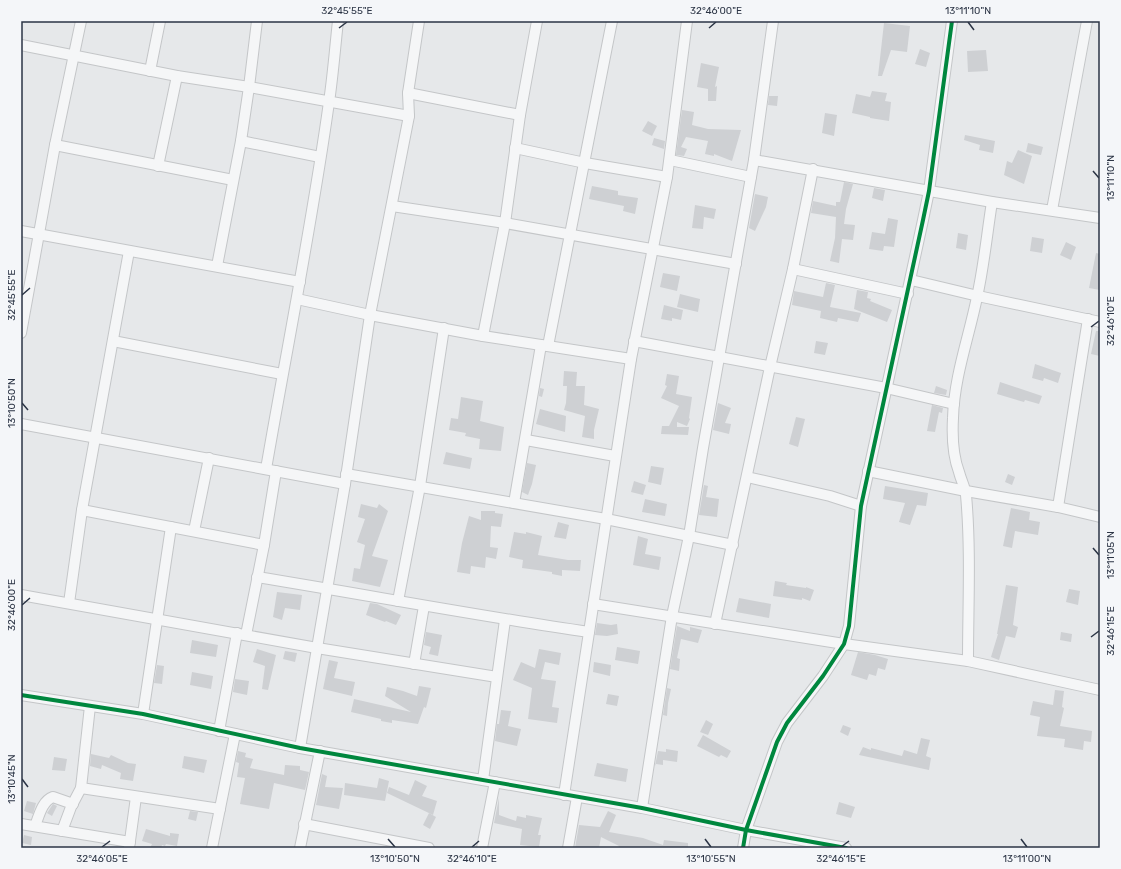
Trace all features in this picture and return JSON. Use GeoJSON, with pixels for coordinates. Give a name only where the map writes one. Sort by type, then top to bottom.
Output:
{"type":"FeatureCollection","features":[{"type":"Feature","properties":{"kind":"street"},"geometry":{"type":"LineString","coordinates":[[21,333],[55,145],[81,21]]}},
{"type":"Feature","properties":{"kind":"street"},"geometry":{"type":"LineString","coordinates":[[150,71],[160,21]]}},
{"type":"Feature","properties":{"kind":"street"},"geometry":{"type":"LineString","coordinates":[[217,266],[241,140],[257,21]]}},
{"type":"Feature","properties":{"kind":"street"},"geometry":{"type":"LineString","coordinates":[[266,469],[282,374],[300,282],[330,101],[338,21]]}},
{"type":"Feature","properties":{"kind":"street"},"geometry":{"type":"LineString","coordinates":[[300,748],[346,479],[370,315],[409,116],[408,93],[419,21]]}},
{"type":"Feature","properties":{"kind":"street"},"geometry":{"type":"LineString","coordinates":[[483,336],[505,223],[520,115],[537,21]]}},
{"type":"Feature","properties":{"kind":"street"},"geometry":{"type":"LineString","coordinates":[[514,503],[544,345],[585,163],[612,21]]}},
{"type":"Feature","properties":{"kind":"street"},"geometry":{"type":"LineString","coordinates":[[564,795],[630,359],[670,160],[687,21]]}},
{"type":"Feature","properties":{"kind":"street"},"geometry":{"type":"LineString","coordinates":[[642,808],[672,616],[689,536],[754,160],[773,21]]}},
{"type":"Feature","properties":{"kind":"street"},"geometry":{"type":"LineString","coordinates":[[743,848],[746,830],[777,742],[787,723],[823,676],[844,644],[849,626],[861,506],[908,294],[929,191],[952,21]]}},
{"type":"Feature","properties":{"kind":"street"},"geometry":{"type":"LineString","coordinates":[[1052,210],[1087,21]]}},
{"type":"Feature","properties":{"kind":"street"},"geometry":{"type":"LineString","coordinates":[[21,45],[177,76],[249,87],[409,116]]}},
{"type":"Feature","properties":{"kind":"street"},"geometry":{"type":"LineString","coordinates":[[158,166],[177,76]]}},
{"type":"Feature","properties":{"kind":"street"},"geometry":{"type":"LineString","coordinates":[[408,93],[520,115]]}},
{"type":"Feature","properties":{"kind":"street"},"geometry":{"type":"LineString","coordinates":[[241,140],[320,157]]}},
{"type":"Feature","properties":{"kind":"street"},"geometry":{"type":"LineString","coordinates":[[55,145],[233,180]]}},
{"type":"Feature","properties":{"kind":"street"},"geometry":{"type":"LineString","coordinates":[[515,148],[585,163],[667,177]]}},
{"type":"Feature","properties":{"kind":"street"},"geometry":{"type":"LineString","coordinates":[[670,160],[751,177]]}},
{"type":"Feature","properties":{"kind":"street"},"geometry":{"type":"LineString","coordinates":[[754,160],[813,169],[992,202],[1100,218]]}},
{"type":"Feature","properties":{"kind":"street"},"geometry":{"type":"LineString","coordinates":[[716,624],[770,367],[793,269],[813,169]]}},
{"type":"Feature","properties":{"kind":"street"},"geometry":{"type":"LineString","coordinates":[[968,661],[969,538],[966,491],[958,472],[954,454],[953,420],[956,386],[978,296],[992,202]]}},
{"type":"Feature","properties":{"kind":"street"},"geometry":{"type":"LineString","coordinates":[[392,206],[505,223],[736,264]]}},
{"type":"Feature","properties":{"kind":"street"},"geometry":{"type":"LineString","coordinates":[[21,231],[300,282]]}},
{"type":"Feature","properties":{"kind":"street"},"geometry":{"type":"LineString","coordinates":[[69,604],[82,510],[129,251]]}},
{"type":"Feature","properties":{"kind":"street"},"geometry":{"type":"LineString","coordinates":[[793,269],[908,294]]}},
{"type":"Feature","properties":{"kind":"street"},"geometry":{"type":"LineString","coordinates":[[911,280],[1100,322]]}},
{"type":"Feature","properties":{"kind":"street"},"geometry":{"type":"LineString","coordinates":[[297,299],[370,315],[483,336],[630,359]]}},
{"type":"Feature","properties":{"kind":"street"},"geometry":{"type":"LineString","coordinates":[[1058,507],[1088,319]]}},
{"type":"Feature","properties":{"kind":"street"},"geometry":{"type":"LineString","coordinates":[[398,601],[420,486],[444,328]]}},
{"type":"Feature","properties":{"kind":"street"},"geometry":{"type":"LineString","coordinates":[[634,340],[886,388],[954,404]]}},
{"type":"Feature","properties":{"kind":"street"},"geometry":{"type":"LineString","coordinates":[[113,341],[282,374]]}},
{"type":"Feature","properties":{"kind":"street"},"geometry":{"type":"LineString","coordinates":[[21,424],[276,471],[420,486],[606,519],[733,545]]}},
{"type":"Feature","properties":{"kind":"street"},"geometry":{"type":"LineString","coordinates":[[526,440],[615,456]]}},
{"type":"Feature","properties":{"kind":"street"},"geometry":{"type":"LineString","coordinates":[[194,531],[209,458]]}},
{"type":"Feature","properties":{"kind":"street"},"geometry":{"type":"LineString","coordinates":[[219,731],[241,634],[257,577],[264,545],[276,471]]}},
{"type":"Feature","properties":{"kind":"street"},"geometry":{"type":"LineString","coordinates":[[868,471],[966,491],[1058,507],[1100,517]]}},
{"type":"Feature","properties":{"kind":"street"},"geometry":{"type":"LineString","coordinates":[[747,477],[830,496],[861,506]]}},
{"type":"Feature","properties":{"kind":"street"},"geometry":{"type":"LineString","coordinates":[[82,510],[264,545]]}},
{"type":"Feature","properties":{"kind":"street"},"geometry":{"type":"LineString","coordinates":[[143,714],[171,527]]}},
{"type":"Feature","properties":{"kind":"street"},"geometry":{"type":"LineString","coordinates":[[257,577],[505,620],[589,632]]}},
{"type":"Feature","properties":{"kind":"street"},"geometry":{"type":"LineString","coordinates":[[21,595],[317,648],[497,677]]}},
{"type":"Feature","properties":{"kind":"street"},"geometry":{"type":"LineString","coordinates":[[593,604],[844,644],[968,661],[1100,690]]}},
{"type":"Feature","properties":{"kind":"street"},"geometry":{"type":"LineString","coordinates":[[414,664],[424,606]]}},
{"type":"Feature","properties":{"kind":"street"},"geometry":{"type":"LineString","coordinates":[[483,780],[505,620]]}},
{"type":"Feature","properties":{"kind":"street"},"geometry":{"type":"LineString","coordinates":[[21,695],[143,714],[300,748],[642,808],[746,830],[846,848]]}},
{"type":"Feature","properties":{"kind":"street"},"geometry":{"type":"LineString","coordinates":[[62,831],[81,788],[90,706]]}},
{"type":"Feature","properties":{"kind":"street"},"geometry":{"type":"LineString","coordinates":[[212,848],[235,734]]}},
{"type":"Feature","properties":{"kind":"street"},"geometry":{"type":"LineString","coordinates":[[300,848],[320,751]]}},
{"type":"Feature","properties":{"kind":"street"},"geometry":{"type":"LineString","coordinates":[[482,848],[495,782]]}},
{"type":"Feature","properties":{"kind":"street"},"geometry":{"type":"LineString","coordinates":[[81,788],[220,809]]}},
{"type":"Feature","properties":{"kind":"street"},"geometry":{"type":"LineString","coordinates":[[35,826],[45,802],[49,799],[53,797],[73,804]]}},
{"type":"Feature","properties":{"kind":"street"},"geometry":{"type":"LineString","coordinates":[[21,824],[129,845],[136,797]]}},
{"type":"Feature","properties":{"kind":"street"},"geometry":{"type":"LineString","coordinates":[[568,848],[577,797]]}},
{"type":"Feature","properties":{"kind":"street"},"geometry":{"type":"LineString","coordinates":[[304,824],[397,845],[429,848]]}},
{"type":"Feature","properties":{"kind":"building"},"geometry":{"type":"Polygon","coordinates":[[[884,23],[910,26],[907,52],[891,50],[882,76],[878,76],[884,23]]]}},
{"type":"Feature","properties":{"kind":"building"},"geometry":{"type":"Polygon","coordinates":[[[920,49],[930,53],[926,67],[915,64],[920,49]]]}},
{"type":"Feature","properties":{"kind":"building"},"geometry":{"type":"Polygon","coordinates":[[[986,50],[988,71],[968,72],[967,51],[986,50]]]}},
{"type":"Feature","properties":{"kind":"building"},"geometry":{"type":"Polygon","coordinates":[[[701,63],[719,67],[715,87],[717,86],[716,101],[708,101],[708,89],[697,87],[701,63]]]}},
{"type":"Feature","properties":{"kind":"building"},"geometry":{"type":"Polygon","coordinates":[[[872,91],[887,93],[885,101],[891,102],[889,121],[852,113],[856,94],[870,97],[872,91]]]}},
{"type":"Feature","properties":{"kind":"building"},"geometry":{"type":"Polygon","coordinates":[[[769,96],[778,96],[777,106],[768,105],[769,96]]]}},
{"type":"Feature","properties":{"kind":"building"},"geometry":{"type":"Polygon","coordinates":[[[682,110],[694,112],[692,125],[708,129],[741,130],[732,161],[714,154],[714,156],[705,154],[708,141],[686,137],[681,147],[687,149],[684,156],[676,155],[682,110]]]}},
{"type":"Feature","properties":{"kind":"building"},"geometry":{"type":"Polygon","coordinates":[[[825,113],[837,115],[834,136],[822,133],[825,113]]]}},
{"type":"Feature","properties":{"kind":"building"},"geometry":{"type":"Polygon","coordinates":[[[648,121],[657,126],[652,136],[642,131],[648,121]]]}},
{"type":"Feature","properties":{"kind":"building"},"geometry":{"type":"Polygon","coordinates":[[[965,135],[995,141],[993,153],[979,150],[980,145],[964,140],[965,135]]]}},
{"type":"Feature","properties":{"kind":"building"},"geometry":{"type":"Polygon","coordinates":[[[654,138],[665,141],[664,149],[652,145],[654,138]]]}},
{"type":"Feature","properties":{"kind":"building"},"geometry":{"type":"Polygon","coordinates":[[[1028,143],[1043,147],[1041,155],[1026,152],[1028,143]]]}},
{"type":"Feature","properties":{"kind":"building"},"geometry":{"type":"Polygon","coordinates":[[[1018,150],[1032,156],[1024,184],[1004,175],[1007,161],[1012,163],[1018,150]]]}},
{"type":"Feature","properties":{"kind":"building"},"geometry":{"type":"Polygon","coordinates":[[[844,182],[853,184],[846,209],[844,224],[855,225],[853,240],[842,239],[839,263],[830,261],[835,238],[836,217],[811,213],[813,201],[836,206],[836,202],[840,202],[844,182]]]}},
{"type":"Feature","properties":{"kind":"building"},"geometry":{"type":"Polygon","coordinates":[[[592,186],[618,191],[618,195],[638,198],[635,214],[623,211],[624,206],[589,199],[592,186]]]}},
{"type":"Feature","properties":{"kind":"building"},"geometry":{"type":"Polygon","coordinates":[[[874,188],[885,190],[883,201],[872,198],[874,188]]]}},
{"type":"Feature","properties":{"kind":"building"},"geometry":{"type":"Polygon","coordinates":[[[755,194],[768,197],[766,207],[755,231],[749,228],[755,194]]]}},
{"type":"Feature","properties":{"kind":"building"},"geometry":{"type":"Polygon","coordinates":[[[695,205],[716,209],[714,219],[704,217],[703,229],[692,228],[695,205]]]}},
{"type":"Feature","properties":{"kind":"building"},"geometry":{"type":"Polygon","coordinates":[[[888,218],[898,220],[894,247],[884,246],[883,251],[869,249],[872,232],[885,234],[888,218]]]}},
{"type":"Feature","properties":{"kind":"building"},"geometry":{"type":"Polygon","coordinates":[[[958,233],[968,235],[966,250],[956,248],[958,233]]]}},
{"type":"Feature","properties":{"kind":"building"},"geometry":{"type":"Polygon","coordinates":[[[1032,237],[1044,239],[1042,253],[1030,251],[1032,237]]]}},
{"type":"Feature","properties":{"kind":"building"},"geometry":{"type":"Polygon","coordinates":[[[1066,242],[1076,247],[1071,260],[1060,255],[1066,242]]]}},
{"type":"Feature","properties":{"kind":"building"},"geometry":{"type":"Polygon","coordinates":[[[1096,253],[1100,254],[1100,290],[1089,288],[1096,253]]]}},
{"type":"Feature","properties":{"kind":"building"},"geometry":{"type":"Polygon","coordinates":[[[663,273],[680,276],[677,291],[660,287],[663,273]]]}},
{"type":"Feature","properties":{"kind":"building"},"geometry":{"type":"Polygon","coordinates":[[[826,283],[835,285],[830,307],[861,313],[858,322],[838,318],[837,322],[820,318],[821,311],[792,305],[794,291],[823,297],[826,283]]]}},
{"type":"Feature","properties":{"kind":"building"},"geometry":{"type":"Polygon","coordinates":[[[857,290],[868,292],[867,298],[871,299],[870,301],[892,310],[887,322],[854,309],[857,290]]]}},
{"type":"Feature","properties":{"kind":"building"},"geometry":{"type":"Polygon","coordinates":[[[680,294],[700,299],[698,312],[677,307],[680,294]]]}},
{"type":"Feature","properties":{"kind":"building"},"geometry":{"type":"Polygon","coordinates":[[[664,305],[683,310],[681,320],[672,318],[672,321],[661,319],[664,305]]]}},
{"type":"Feature","properties":{"kind":"building"},"geometry":{"type":"Polygon","coordinates":[[[1096,331],[1100,331],[1100,356],[1091,354],[1096,331]]]}},
{"type":"Feature","properties":{"kind":"building"},"geometry":{"type":"Polygon","coordinates":[[[816,341],[828,343],[825,355],[814,353],[816,341]]]}},
{"type":"Feature","properties":{"kind":"building"},"geometry":{"type":"Polygon","coordinates":[[[1035,364],[1061,373],[1058,383],[1044,378],[1043,381],[1032,378],[1035,364]]]}},
{"type":"Feature","properties":{"kind":"building"},"geometry":{"type":"Polygon","coordinates":[[[564,371],[577,372],[576,386],[585,386],[584,405],[599,409],[594,430],[594,439],[582,437],[585,416],[564,410],[567,386],[563,386],[564,371]]]}},
{"type":"Feature","properties":{"kind":"building"},"geometry":{"type":"Polygon","coordinates":[[[667,374],[679,376],[676,394],[692,397],[690,419],[687,426],[677,422],[677,427],[689,427],[688,435],[661,434],[662,426],[669,426],[679,406],[661,398],[667,386],[665,385],[667,374]]]}},
{"type":"Feature","properties":{"kind":"building"},"geometry":{"type":"Polygon","coordinates":[[[1000,382],[1042,396],[1039,404],[1025,400],[1024,402],[997,394],[1000,382]]]}},
{"type":"Feature","properties":{"kind":"building"},"geometry":{"type":"Polygon","coordinates":[[[936,386],[947,390],[946,395],[934,393],[936,386]]]}},
{"type":"Feature","properties":{"kind":"building"},"geometry":{"type":"Polygon","coordinates":[[[540,388],[544,389],[542,397],[539,396],[540,388]]]}},
{"type":"Feature","properties":{"kind":"building"},"geometry":{"type":"Polygon","coordinates":[[[461,397],[483,401],[480,421],[504,427],[501,451],[479,449],[480,439],[465,436],[466,433],[449,430],[451,418],[458,419],[461,397]]]}},
{"type":"Feature","properties":{"kind":"building"},"geometry":{"type":"Polygon","coordinates":[[[718,403],[731,408],[725,423],[731,424],[729,434],[713,430],[718,403]]]}},
{"type":"Feature","properties":{"kind":"building"},"geometry":{"type":"Polygon","coordinates":[[[932,405],[943,408],[942,413],[939,412],[935,432],[927,431],[932,405]]]}},
{"type":"Feature","properties":{"kind":"building"},"geometry":{"type":"Polygon","coordinates":[[[540,409],[566,416],[565,432],[536,424],[540,409]]]}},
{"type":"Feature","properties":{"kind":"building"},"geometry":{"type":"Polygon","coordinates":[[[796,417],[805,419],[798,447],[789,444],[796,417]]]}},
{"type":"Feature","properties":{"kind":"building"},"geometry":{"type":"Polygon","coordinates":[[[446,452],[472,458],[470,469],[443,464],[446,452]]]}},
{"type":"Feature","properties":{"kind":"building"},"geometry":{"type":"Polygon","coordinates":[[[527,463],[536,465],[528,495],[522,492],[527,463]]]}},
{"type":"Feature","properties":{"kind":"building"},"geometry":{"type":"Polygon","coordinates":[[[651,466],[664,468],[661,485],[648,482],[651,466]]]}},
{"type":"Feature","properties":{"kind":"building"},"geometry":{"type":"Polygon","coordinates":[[[1008,474],[1015,477],[1012,485],[1005,482],[1008,474]]]}},
{"type":"Feature","properties":{"kind":"building"},"geometry":{"type":"Polygon","coordinates":[[[634,481],[646,485],[643,495],[631,492],[634,481]]]}},
{"type":"Feature","properties":{"kind":"building"},"geometry":{"type":"Polygon","coordinates":[[[704,485],[708,486],[706,497],[719,499],[717,517],[699,515],[704,485]]]}},
{"type":"Feature","properties":{"kind":"building"},"geometry":{"type":"Polygon","coordinates":[[[885,486],[928,493],[926,506],[917,505],[910,525],[899,522],[905,503],[883,499],[885,486]]]}},
{"type":"Feature","properties":{"kind":"building"},"geometry":{"type":"Polygon","coordinates":[[[645,499],[667,504],[665,516],[642,512],[645,499]]]}},
{"type":"Feature","properties":{"kind":"building"},"geometry":{"type":"Polygon","coordinates":[[[361,504],[377,508],[379,504],[388,511],[372,556],[388,560],[380,587],[352,581],[354,568],[360,569],[365,545],[357,542],[365,519],[358,517],[361,504]]]}},
{"type":"Feature","properties":{"kind":"building"},"geometry":{"type":"Polygon","coordinates":[[[1011,508],[1030,512],[1029,520],[1040,522],[1038,535],[1015,531],[1012,548],[1003,546],[1011,508]]]}},
{"type":"Feature","properties":{"kind":"building"},"geometry":{"type":"Polygon","coordinates":[[[481,511],[495,511],[495,513],[503,514],[501,527],[491,526],[490,547],[498,548],[496,559],[486,557],[485,568],[471,566],[470,574],[457,572],[469,516],[481,520],[481,511]]]}},
{"type":"Feature","properties":{"kind":"building"},"geometry":{"type":"Polygon","coordinates":[[[558,522],[569,525],[566,539],[554,537],[558,522]]]}},
{"type":"Feature","properties":{"kind":"building"},"geometry":{"type":"Polygon","coordinates":[[[514,532],[526,534],[526,532],[542,536],[538,555],[568,560],[581,560],[580,571],[562,570],[562,576],[552,574],[552,572],[522,568],[523,560],[509,557],[514,532]]]}},
{"type":"Feature","properties":{"kind":"building"},"geometry":{"type":"Polygon","coordinates":[[[638,536],[648,539],[645,554],[661,557],[659,570],[633,565],[638,536]]]}},
{"type":"Feature","properties":{"kind":"building"},"geometry":{"type":"Polygon","coordinates":[[[775,581],[787,583],[786,585],[806,587],[814,590],[810,601],[802,598],[802,600],[773,596],[775,581]]]}},
{"type":"Feature","properties":{"kind":"building"},"geometry":{"type":"Polygon","coordinates":[[[1006,585],[1018,587],[1013,625],[1018,627],[1015,638],[1006,636],[999,660],[991,657],[998,634],[1006,585]]]}},
{"type":"Feature","properties":{"kind":"building"},"geometry":{"type":"Polygon","coordinates":[[[1069,589],[1080,591],[1078,605],[1066,602],[1069,589]]]}},
{"type":"Feature","properties":{"kind":"building"},"geometry":{"type":"Polygon","coordinates":[[[277,592],[302,595],[300,610],[285,608],[282,620],[273,617],[277,592]]]}},
{"type":"Feature","properties":{"kind":"building"},"geometry":{"type":"Polygon","coordinates":[[[739,598],[771,604],[769,618],[736,612],[739,598]]]}},
{"type":"Feature","properties":{"kind":"building"},"geometry":{"type":"Polygon","coordinates":[[[370,603],[377,604],[401,615],[396,625],[366,615],[370,603]]]}},
{"type":"Feature","properties":{"kind":"building"},"geometry":{"type":"Polygon","coordinates":[[[597,623],[611,625],[617,624],[618,634],[607,636],[595,635],[597,623]]]}},
{"type":"Feature","properties":{"kind":"building"},"geometry":{"type":"Polygon","coordinates":[[[677,626],[690,631],[690,627],[702,630],[698,643],[681,639],[677,658],[680,659],[679,671],[670,669],[677,626]]]}},
{"type":"Feature","properties":{"kind":"building"},"geometry":{"type":"Polygon","coordinates":[[[426,632],[442,635],[438,656],[429,654],[431,647],[424,645],[426,632]]]}},
{"type":"Feature","properties":{"kind":"building"},"geometry":{"type":"Polygon","coordinates":[[[1061,632],[1072,634],[1071,642],[1060,640],[1061,632]]]}},
{"type":"Feature","properties":{"kind":"building"},"geometry":{"type":"Polygon","coordinates":[[[192,640],[218,645],[216,657],[190,653],[192,640]]]}},
{"type":"Feature","properties":{"kind":"building"},"geometry":{"type":"Polygon","coordinates":[[[617,647],[640,651],[638,664],[615,660],[617,647]]]}},
{"type":"Feature","properties":{"kind":"building"},"geometry":{"type":"Polygon","coordinates":[[[257,649],[276,655],[268,690],[262,689],[265,666],[253,662],[257,649]]]}},
{"type":"Feature","properties":{"kind":"building"},"geometry":{"type":"Polygon","coordinates":[[[539,649],[561,653],[559,665],[545,662],[541,679],[556,681],[552,707],[559,708],[557,723],[528,719],[532,688],[513,680],[521,662],[535,668],[539,649]]]}},
{"type":"Feature","properties":{"kind":"building"},"geometry":{"type":"Polygon","coordinates":[[[285,651],[297,653],[295,662],[283,659],[285,651]]]}},
{"type":"Feature","properties":{"kind":"building"},"geometry":{"type":"Polygon","coordinates":[[[858,652],[888,659],[885,670],[878,668],[876,676],[869,674],[867,680],[851,675],[858,652]]]}},
{"type":"Feature","properties":{"kind":"building"},"geometry":{"type":"Polygon","coordinates":[[[329,660],[338,662],[334,678],[355,682],[352,696],[323,689],[329,660]]]}},
{"type":"Feature","properties":{"kind":"building"},"geometry":{"type":"Polygon","coordinates":[[[594,662],[611,665],[610,676],[593,672],[594,662]]]}},
{"type":"Feature","properties":{"kind":"building"},"geometry":{"type":"Polygon","coordinates":[[[157,665],[164,666],[162,684],[154,683],[157,665]]]}},
{"type":"Feature","properties":{"kind":"building"},"geometry":{"type":"Polygon","coordinates":[[[192,672],[213,676],[211,689],[190,685],[192,672]]]}},
{"type":"Feature","properties":{"kind":"building"},"geometry":{"type":"Polygon","coordinates":[[[235,679],[249,681],[247,695],[233,692],[235,679]]]}},
{"type":"Feature","properties":{"kind":"building"},"geometry":{"type":"Polygon","coordinates":[[[419,686],[431,688],[426,708],[424,707],[418,724],[392,720],[392,723],[351,712],[354,699],[411,712],[385,696],[387,687],[417,696],[419,686]]]}},
{"type":"Feature","properties":{"kind":"building"},"geometry":{"type":"Polygon","coordinates":[[[667,688],[671,689],[667,716],[663,715],[667,688]]]}},
{"type":"Feature","properties":{"kind":"building"},"geometry":{"type":"Polygon","coordinates":[[[1055,690],[1064,691],[1062,707],[1064,708],[1060,726],[1092,731],[1091,742],[1084,741],[1083,750],[1064,747],[1065,739],[1037,736],[1040,717],[1030,715],[1033,701],[1053,705],[1055,690]]]}},
{"type":"Feature","properties":{"kind":"building"},"geometry":{"type":"Polygon","coordinates":[[[608,694],[619,696],[617,706],[606,704],[608,694]]]}},
{"type":"Feature","properties":{"kind":"building"},"geometry":{"type":"Polygon","coordinates":[[[501,710],[511,711],[508,726],[521,729],[517,746],[495,741],[497,724],[499,724],[501,710]]]}},
{"type":"Feature","properties":{"kind":"building"},"geometry":{"type":"Polygon","coordinates":[[[706,720],[713,724],[708,735],[700,732],[706,720]]]}},
{"type":"Feature","properties":{"kind":"building"},"geometry":{"type":"Polygon","coordinates":[[[843,725],[851,728],[848,736],[840,732],[843,725]]]}},
{"type":"Feature","properties":{"kind":"building"},"geometry":{"type":"Polygon","coordinates":[[[703,735],[731,751],[727,758],[721,755],[719,757],[697,746],[703,735]]]}},
{"type":"Feature","properties":{"kind":"building"},"geometry":{"type":"Polygon","coordinates":[[[921,738],[930,740],[926,756],[931,758],[929,770],[859,755],[863,747],[902,756],[904,750],[917,754],[921,738]]]}},
{"type":"Feature","properties":{"kind":"building"},"geometry":{"type":"Polygon","coordinates":[[[666,749],[678,751],[677,762],[663,760],[663,765],[656,764],[655,766],[658,751],[666,752],[666,749]]]}},
{"type":"Feature","properties":{"kind":"building"},"geometry":{"type":"Polygon","coordinates":[[[238,751],[246,753],[245,757],[253,759],[250,768],[284,775],[285,765],[300,766],[300,770],[309,772],[305,790],[274,783],[269,809],[240,804],[245,778],[237,777],[239,763],[236,762],[238,751]]]}},
{"type":"Feature","properties":{"kind":"building"},"geometry":{"type":"Polygon","coordinates":[[[91,754],[109,758],[111,755],[128,763],[136,764],[133,781],[120,779],[121,773],[102,765],[101,769],[90,766],[91,754]]]}},
{"type":"Feature","properties":{"kind":"building"},"geometry":{"type":"Polygon","coordinates":[[[184,756],[207,760],[204,773],[182,768],[184,756]]]}},
{"type":"Feature","properties":{"kind":"building"},"geometry":{"type":"Polygon","coordinates":[[[54,757],[67,759],[65,771],[52,770],[54,757]]]}},
{"type":"Feature","properties":{"kind":"building"},"geometry":{"type":"Polygon","coordinates":[[[597,763],[628,769],[626,782],[594,776],[597,763]]]}},
{"type":"Feature","properties":{"kind":"building"},"geometry":{"type":"Polygon","coordinates":[[[322,774],[327,776],[325,787],[343,788],[339,809],[316,805],[322,774]]]}},
{"type":"Feature","properties":{"kind":"building"},"geometry":{"type":"Polygon","coordinates":[[[379,778],[389,781],[385,801],[344,795],[345,783],[377,788],[379,778]]]}},
{"type":"Feature","properties":{"kind":"building"},"geometry":{"type":"Polygon","coordinates":[[[415,780],[427,786],[422,796],[437,801],[433,815],[387,793],[389,787],[409,795],[415,780]]]}},
{"type":"Feature","properties":{"kind":"building"},"geometry":{"type":"Polygon","coordinates":[[[499,798],[499,815],[516,821],[517,816],[526,818],[526,815],[542,818],[538,835],[541,835],[539,847],[520,845],[522,829],[494,823],[499,798]]]}},
{"type":"Feature","properties":{"kind":"building"},"geometry":{"type":"Polygon","coordinates":[[[27,801],[36,803],[33,814],[24,811],[27,801]]]}},
{"type":"Feature","properties":{"kind":"building"},"geometry":{"type":"Polygon","coordinates":[[[839,802],[855,807],[851,818],[836,814],[839,802]]]}},
{"type":"Feature","properties":{"kind":"building"},"geometry":{"type":"Polygon","coordinates":[[[53,804],[57,806],[52,816],[47,813],[53,804]]]}},
{"type":"Feature","properties":{"kind":"building"},"geometry":{"type":"Polygon","coordinates":[[[190,811],[198,812],[196,821],[188,819],[190,811]]]}},
{"type":"Feature","properties":{"kind":"building"},"geometry":{"type":"Polygon","coordinates":[[[608,811],[616,815],[609,832],[643,838],[663,845],[664,840],[688,843],[688,848],[618,848],[619,846],[601,837],[599,848],[575,848],[579,825],[600,827],[608,811]]]}},
{"type":"Feature","properties":{"kind":"building"},"geometry":{"type":"Polygon","coordinates":[[[429,813],[436,817],[430,829],[423,825],[429,813]]]}},
{"type":"Feature","properties":{"kind":"building"},"geometry":{"type":"Polygon","coordinates":[[[146,829],[170,836],[170,833],[179,834],[177,846],[166,844],[165,846],[162,845],[161,848],[150,848],[152,844],[142,841],[146,829]]]}},
{"type":"Feature","properties":{"kind":"building"},"geometry":{"type":"Polygon","coordinates":[[[24,835],[32,837],[31,845],[22,843],[24,835]]]}},
{"type":"Feature","properties":{"kind":"cycle path"},"geometry":{"type":"LineString","coordinates":[[743,848],[746,830],[777,742],[787,723],[823,676],[844,644],[849,626],[861,506],[929,191],[952,21]]}},
{"type":"Feature","properties":{"kind":"cycle path"},"geometry":{"type":"LineString","coordinates":[[21,695],[143,714],[300,748],[642,808],[746,830],[846,848]]}}]}
